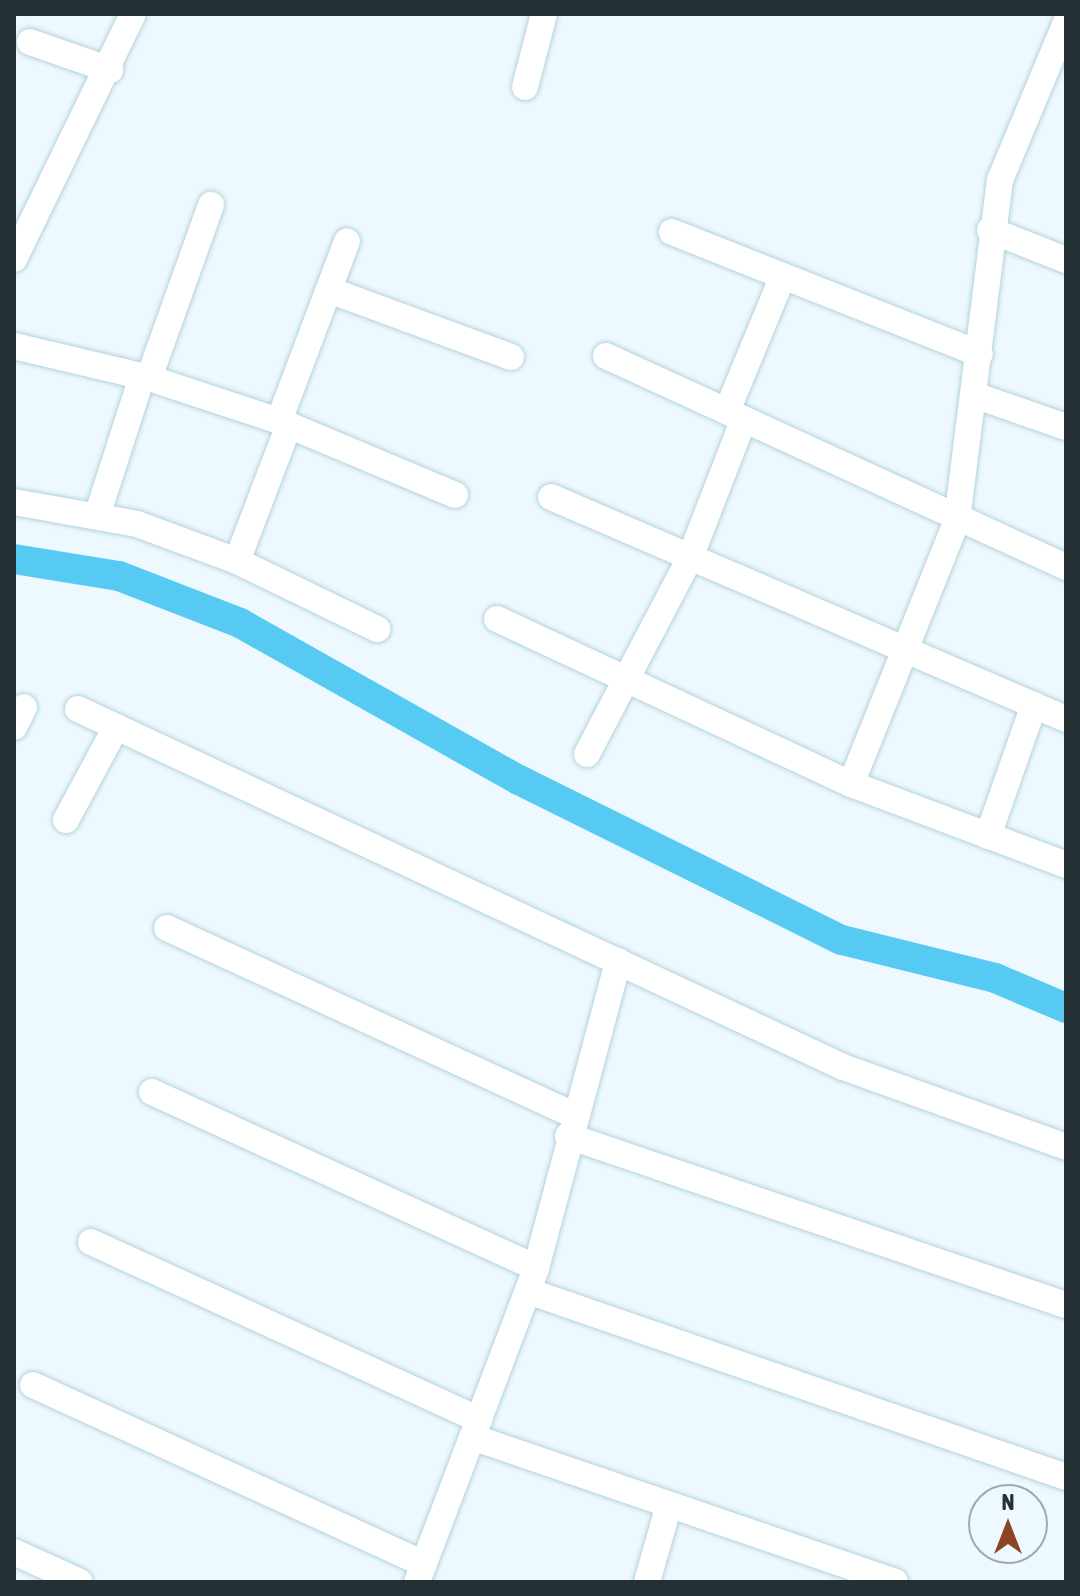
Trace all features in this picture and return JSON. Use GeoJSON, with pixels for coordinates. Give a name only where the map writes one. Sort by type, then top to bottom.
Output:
{"type":"FeatureCollection","features":[{"type":"Feature","properties":{"kind":"street"},"geometry":{"type":"LineString","coordinates":[[14,259],[71,133],[110,70],[133,14]]}},
{"type":"Feature","properties":{"kind":"street"},"geometry":{"type":"LineString","coordinates":[[525,87],[544,14]]}},
{"type":"Feature","properties":{"kind":"street"},"geometry":{"type":"LineString","coordinates":[[851,784],[957,520],[980,354],[990,230],[1000,180],[1066,22],[1045,14]]}},
{"type":"Feature","properties":{"kind":"street"},"geometry":{"type":"LineString","coordinates":[[30,42],[110,70]]}},
{"type":"Feature","properties":{"kind":"street"},"geometry":{"type":"LineString","coordinates":[[98,513],[211,205]]}},
{"type":"Feature","properties":{"kind":"street"},"geometry":{"type":"LineString","coordinates":[[990,230],[1066,260]]}},
{"type":"Feature","properties":{"kind":"street"},"geometry":{"type":"LineString","coordinates":[[672,232],[980,354]]}},
{"type":"Feature","properties":{"kind":"street"},"geometry":{"type":"LineString","coordinates":[[237,561],[347,241]]}},
{"type":"Feature","properties":{"kind":"street"},"geometry":{"type":"LineString","coordinates":[[587,754],[690,558],[783,276]]}},
{"type":"Feature","properties":{"kind":"street"},"geometry":{"type":"LineString","coordinates":[[329,290],[511,357]]}},
{"type":"Feature","properties":{"kind":"street"},"geometry":{"type":"LineString","coordinates":[[14,346],[145,378],[284,423],[455,495]]}},
{"type":"Feature","properties":{"kind":"street"},"geometry":{"type":"LineString","coordinates":[[606,356],[957,520],[1066,567]]}},
{"type":"Feature","properties":{"kind":"street"},"geometry":{"type":"LineString","coordinates":[[974,395],[1066,427]]}},
{"type":"Feature","properties":{"kind":"street"},"geometry":{"type":"LineString","coordinates":[[551,497],[904,652],[1066,719]]}},
{"type":"Feature","properties":{"kind":"street"},"geometry":{"type":"LineString","coordinates":[[14,502],[98,513],[237,561],[377,629]]}},
{"type":"Feature","properties":{"kind":"street"},"geometry":{"type":"LineString","coordinates":[[497,619],[851,784],[1066,865]]}},
{"type":"Feature","properties":{"kind":"street"},"geometry":{"type":"LineString","coordinates":[[988,836],[1034,705]]}},
{"type":"Feature","properties":{"kind":"street"},"geometry":{"type":"LineString","coordinates":[[78,709],[843,1067],[1066,1147]]}},
{"type":"Feature","properties":{"kind":"street"},"geometry":{"type":"LineString","coordinates":[[66,820],[116,727]]}},
{"type":"Feature","properties":{"kind":"street"},"geometry":{"type":"LineString","coordinates":[[167,928],[571,1126],[1066,1305]]}},
{"type":"Feature","properties":{"kind":"street"},"geometry":{"type":"LineString","coordinates":[[33,1385],[420,1573],[532,1279],[618,961]]}},
{"type":"Feature","properties":{"kind":"street"},"geometry":{"type":"LineString","coordinates":[[152,1092],[532,1279],[1066,1477]]}},
{"type":"Feature","properties":{"kind":"street"},"geometry":{"type":"LineString","coordinates":[[91,1242],[476,1428],[669,1505],[895,1582]]}},
{"type":"Feature","properties":{"kind":"street"},"geometry":{"type":"LineString","coordinates":[[647,1582],[669,1505]]}},
{"type":"Feature","properties":{"kind":"street"},"geometry":{"type":"LineString","coordinates":[[14,1552],[80,1582]]}},
{"type":"Feature","properties":{"kind":"waterway"},"geometry":{"type":"LineString","coordinates":[[14,559],[119,576],[240,623],[519,780],[842,940],[995,978],[1066,1008]]}}]}
